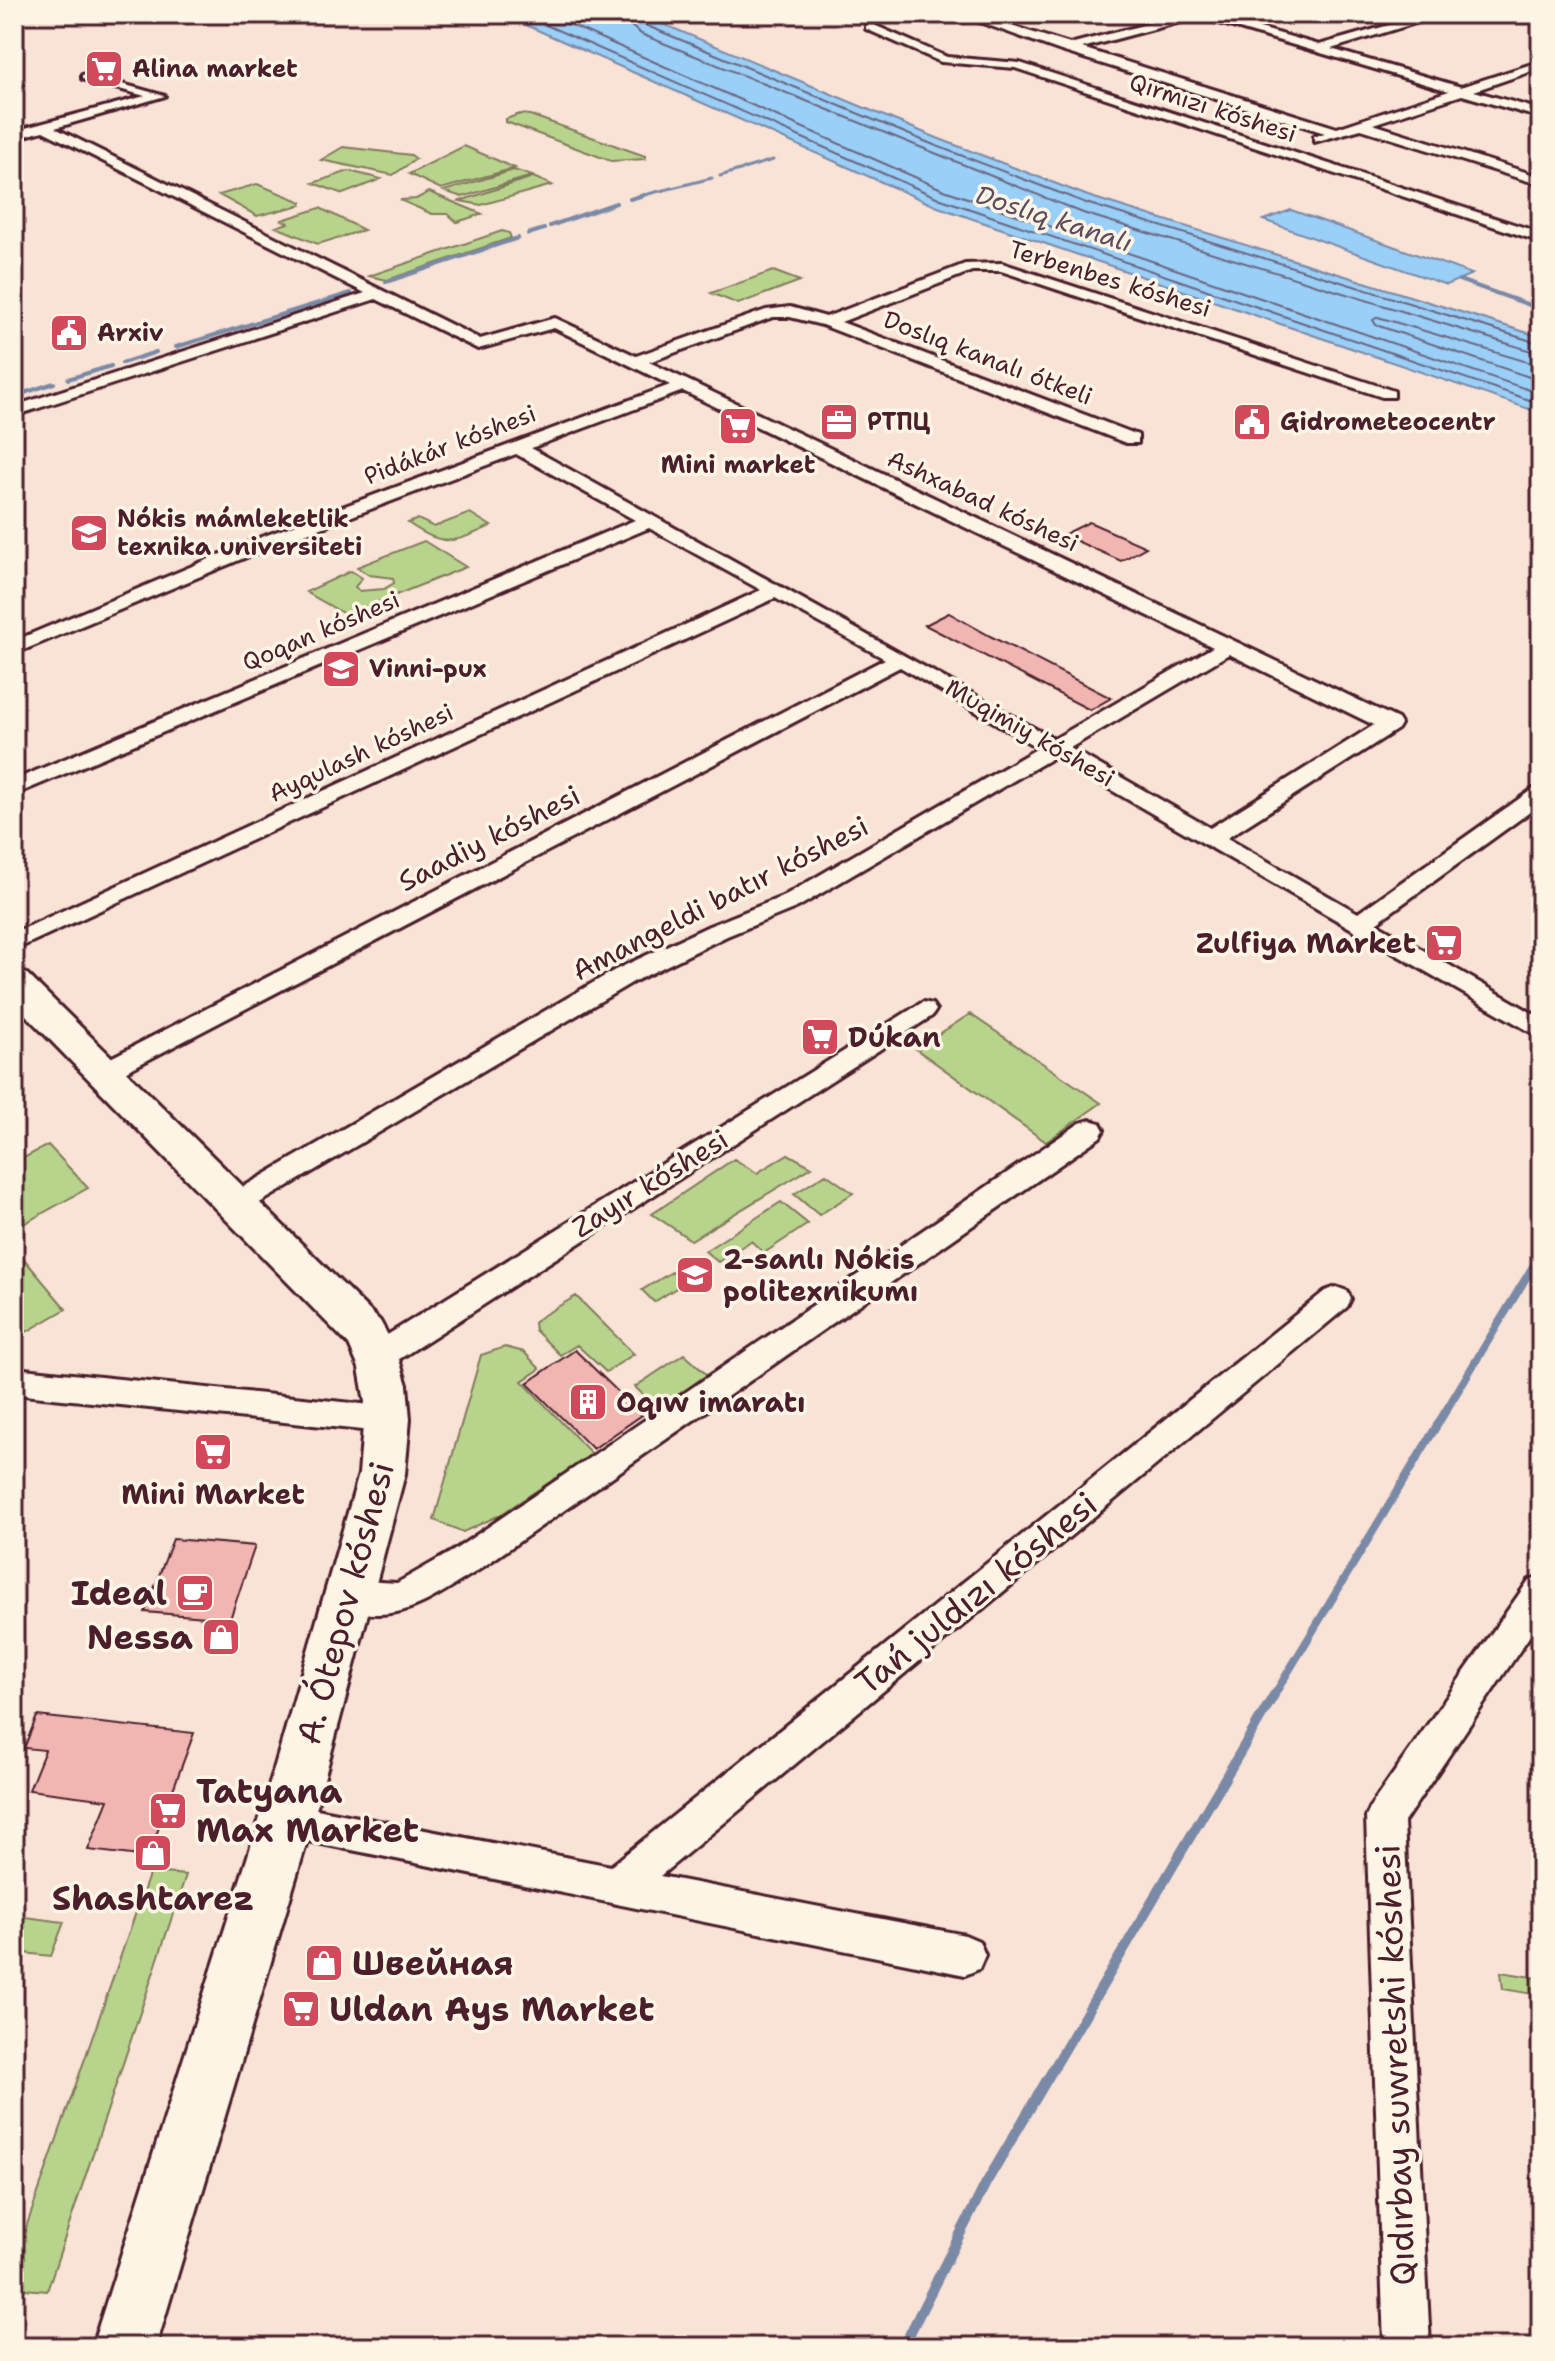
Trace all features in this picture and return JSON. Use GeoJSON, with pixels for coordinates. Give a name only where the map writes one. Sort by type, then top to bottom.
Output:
{"type":"FeatureCollection","features":[{"type":"Feature","properties":{"kind":"main road","name":"A. Ótepov kóshesi"},"geometry":{"type":"LineString","coordinates":[[14,982],[365,1333],[379,1356],[391,1420],[382,1474],[286,1821],[124,2347]]}},
{"type":"Feature","properties":{"kind":"street"},"geometry":{"type":"LineString","coordinates":[[962,14],[1336,132]]}},
{"type":"Feature","properties":{"kind":"street"},"geometry":{"type":"LineString","coordinates":[[1138,14],[1166,22]]}},
{"type":"Feature","properties":{"kind":"street"},"geometry":{"type":"LineString","coordinates":[[1065,49],[1199,14],[1541,114]]}},
{"type":"Feature","properties":{"kind":"street"},"geometry":{"type":"LineString","coordinates":[[1320,49],[1440,14]]}},
{"type":"Feature","properties":{"kind":"street","name":"Qırmızı kóshesi"},"geometry":{"type":"LineString","coordinates":[[870,27],[945,60],[1016,65],[1277,153],[1539,236]]}},
{"type":"Feature","properties":{"kind":"street"},"geometry":{"type":"LineString","coordinates":[[1277,153],[1541,64]]}},
{"type":"Feature","properties":{"kind":"street"},"geometry":{"type":"LineString","coordinates":[[14,135],[159,96],[86,77]]}},
{"type":"Feature","properties":{"kind":"street"},"geometry":{"type":"LineString","coordinates":[[1359,124],[1541,181]]}},
{"type":"Feature","properties":{"kind":"street"},"geometry":{"type":"LineString","coordinates":[[46,128],[380,293]]}},
{"type":"Feature","properties":{"kind":"street","name":"Terbenbes kóshesi"},"geometry":{"type":"LineString","coordinates":[[827,322],[970,267],[1002,267],[1388,394]]}},
{"type":"Feature","properties":{"kind":"street"},"geometry":{"type":"LineString","coordinates":[[14,411],[380,293]]}},
{"type":"Feature","properties":{"kind":"street","name":"Ashxabad kóshesi"},"geometry":{"type":"LineString","coordinates":[[380,293],[478,344],[555,323],[1390,724],[1211,838]]}},
{"type":"Feature","properties":{"kind":"street"},"geometry":{"type":"LineString","coordinates":[[637,361],[771,313],[790,312],[827,322]]}},
{"type":"Feature","properties":{"kind":"street","name":"Doslıq kanalı ótkeli"},"geometry":{"type":"LineString","coordinates":[[827,322],[1132,439]]}},
{"type":"Feature","properties":{"kind":"street","name":"Pidákár kóshesi"},"geometry":{"type":"LineString","coordinates":[[14,648],[266,542],[514,446],[684,385]]}},
{"type":"Feature","properties":{"kind":"street","name":"Muqimiy kóshesi"},"geometry":{"type":"LineString","coordinates":[[514,446],[1057,748],[1541,1029]]}},
{"type":"Feature","properties":{"kind":"street","name":"Qoqan kóshesi"},"geometry":{"type":"LineString","coordinates":[[14,788],[649,521]]}},
{"type":"Feature","properties":{"kind":"street","name":"Ayqulash kóshesi"},"geometry":{"type":"LineString","coordinates":[[14,942],[774,591]]}},
{"type":"Feature","properties":{"kind":"street","name":"Amangeldi batır kóshesi"},"geometry":{"type":"LineString","coordinates":[[236,1204],[624,976],[790,902],[1231,645]]}},
{"type":"Feature","properties":{"kind":"street","name":"Saadiy kóshesi"},"geometry":{"type":"LineString","coordinates":[[106,1071],[900,659]]}},
{"type":"Feature","properties":{"kind":"street"},"geometry":{"type":"LineString","coordinates":[[1359,924],[1541,794]]}},
{"type":"Feature","properties":{"kind":"street","name":"Zayır kóshesi"},"geometry":{"type":"LineString","coordinates":[[379,1356],[923,1010]]}},
{"type":"Feature","properties":{"kind":"street"},"geometry":{"type":"LineString","coordinates":[[348,1595],[401,1599],[465,1561],[1090,1130]]}},
{"type":"Feature","properties":{"kind":"street","name":"Tań juldızı kóshesi"},"geometry":{"type":"LineString","coordinates":[[616,1887],[1336,1299]]}},
{"type":"Feature","properties":{"kind":"street"},"geometry":{"type":"LineString","coordinates":[[14,1381],[391,1420]]}},
{"type":"Feature","properties":{"kind":"street","name":"Qıdırbay suwretshi kóshesi"},"geometry":{"type":"LineString","coordinates":[[1407,2347],[1385,1817],[1541,1591]]}},
{"type":"Feature","properties":{"kind":"street"},"geometry":{"type":"LineString","coordinates":[[286,1821],[965,1955]]}},
{"type":"Feature","properties":{"kind":"green space"},"geometry":{"type":"Polygon","coordinates":[[[520,114],[645,156],[645,159],[611,161],[506,122],[506,119],[520,114]]]}},
{"type":"Feature","properties":{"kind":"green space"},"geometry":{"type":"Polygon","coordinates":[[[464,146],[515,168],[441,189],[409,174],[464,146]]]}},
{"type":"Feature","properties":{"kind":"green space"},"geometry":{"type":"Polygon","coordinates":[[[343,147],[411,155],[416,159],[393,175],[321,160],[343,147]]]}},
{"type":"Feature","properties":{"kind":"green space"},"geometry":{"type":"Polygon","coordinates":[[[514,170],[532,176],[462,197],[444,191],[514,170]]]}},
{"type":"Feature","properties":{"kind":"green space"},"geometry":{"type":"Polygon","coordinates":[[[349,171],[381,179],[343,194],[313,183],[349,171]]]}},
{"type":"Feature","properties":{"kind":"green space"},"geometry":{"type":"Polygon","coordinates":[[[533,177],[552,185],[481,205],[460,201],[533,177]]]}},
{"type":"Feature","properties":{"kind":"green space"},"geometry":{"type":"Polygon","coordinates":[[[257,184],[302,202],[301,205],[257,216],[219,195],[257,184]]]}},
{"type":"Feature","properties":{"kind":"green space"},"geometry":{"type":"Polygon","coordinates":[[[429,192],[482,214],[457,222],[448,214],[432,214],[400,200],[416,199],[429,192]]]}},
{"type":"Feature","properties":{"kind":"green space"},"geometry":{"type":"Polygon","coordinates":[[[320,208],[364,230],[318,244],[276,227],[288,223],[282,220],[320,208]]]}},
{"type":"Feature","properties":{"kind":"green space"},"geometry":{"type":"Polygon","coordinates":[[[502,231],[509,233],[511,238],[387,280],[369,276],[502,231]]]}},
{"type":"Feature","properties":{"kind":"green space"},"geometry":{"type":"Polygon","coordinates":[[[773,271],[800,281],[738,304],[711,293],[773,271]]]}},
{"type":"Feature","properties":{"kind":"green space"},"geometry":{"type":"Polygon","coordinates":[[[470,513],[491,526],[449,540],[431,536],[408,523],[418,519],[434,527],[470,513]]]}},
{"type":"Feature","properties":{"kind":"green space"},"geometry":{"type":"Polygon","coordinates":[[[424,541],[466,567],[346,615],[306,592],[351,571],[362,578],[355,587],[359,591],[384,589],[394,583],[393,578],[369,575],[357,567],[424,541]]]}},
{"type":"Feature","properties":{"kind":"green space"},"geometry":{"type":"Polygon","coordinates":[[[970,1014],[1101,1103],[1046,1142],[916,1049],[970,1014]]]}},
{"type":"Feature","properties":{"kind":"green space"},"geometry":{"type":"Polygon","coordinates":[[[48,1145],[88,1188],[14,1229],[14,1163],[48,1145]]]}},
{"type":"Feature","properties":{"kind":"green space"},"geometry":{"type":"Polygon","coordinates":[[[788,1154],[812,1167],[691,1240],[652,1214],[734,1159],[757,1173],[788,1154]]]}},
{"type":"Feature","properties":{"kind":"green space"},"geometry":{"type":"Polygon","coordinates":[[[826,1174],[853,1193],[819,1215],[794,1194],[826,1174]]]}},
{"type":"Feature","properties":{"kind":"green space"},"geometry":{"type":"Polygon","coordinates":[[[781,1202],[808,1224],[764,1253],[751,1241],[718,1262],[705,1251],[781,1202]]]}},
{"type":"Feature","properties":{"kind":"green space"},"geometry":{"type":"Polygon","coordinates":[[[14,1247],[66,1309],[14,1339],[14,1247]]]}},
{"type":"Feature","properties":{"kind":"green space"},"geometry":{"type":"Polygon","coordinates":[[[672,1272],[684,1283],[654,1302],[642,1290],[672,1272]]]}},
{"type":"Feature","properties":{"kind":"green space"},"geometry":{"type":"Polygon","coordinates":[[[576,1296],[634,1354],[606,1372],[577,1345],[560,1355],[535,1330],[534,1323],[539,1318],[576,1296]]]}},
{"type":"Feature","properties":{"kind":"green space"},"geometry":{"type":"Polygon","coordinates":[[[505,1347],[524,1352],[540,1369],[522,1381],[592,1454],[500,1515],[463,1532],[434,1520],[481,1355],[505,1347]]]}},
{"type":"Feature","properties":{"kind":"green space"},"geometry":{"type":"Polygon","coordinates":[[[684,1354],[707,1375],[658,1409],[635,1387],[684,1354]]]}},
{"type":"Feature","properties":{"kind":"green space"},"geometry":{"type":"Polygon","coordinates":[[[150,1872],[186,1875],[47,2291],[14,2288],[14,2262],[150,1872]]]}},
{"type":"Feature","properties":{"kind":"green space"},"geometry":{"type":"Polygon","coordinates":[[[17,1916],[64,1922],[51,1956],[14,1952],[17,1916]]]}},
{"type":"Feature","properties":{"kind":"green space"},"geometry":{"type":"Polygon","coordinates":[[[1501,1972],[1538,1978],[1540,1995],[1503,1989],[1501,1972]]]}},
{"type":"Feature","properties":{"kind":"water","name":"Doslıq kanalı"},"geometry":{"type":"Polygon","coordinates":[[[501,14],[639,14],[937,138],[1088,196],[1541,337],[1541,413],[938,207],[501,14]]]}},
{"type":"Feature","properties":{"kind":"water"},"geometry":{"type":"Polygon","coordinates":[[[1291,210],[1472,274],[1446,285],[1263,220],[1291,210]]]}},
{"type":"Feature","properties":{"kind":"building"},"geometry":{"type":"Polygon","coordinates":[[[1089,522],[1146,547],[1121,561],[1063,535],[1089,522]]]}},
{"type":"Feature","properties":{"kind":"building"},"geometry":{"type":"Polygon","coordinates":[[[949,613],[1111,698],[1090,710],[925,625],[949,613]]]}},
{"type":"Feature","properties":{"kind":"building","name":"Oqıw imaratı"},"geometry":{"type":"Polygon","coordinates":[[[575,1350],[642,1415],[593,1449],[527,1383],[575,1350]]]}},
{"type":"Feature","properties":{"kind":"building","name":"Ideal"},"geometry":{"type":"Polygon","coordinates":[[[173,1539],[255,1546],[230,1619],[145,1612],[173,1539]]]}},
{"type":"Feature","properties":{"kind":"building"},"geometry":{"type":"Polygon","coordinates":[[[37,1716],[194,1733],[148,1857],[88,1850],[108,1800],[29,1790],[45,1750],[24,1748],[37,1716]]]}},
{"type":"Feature","properties":{"kind":"waterway"},"geometry":{"type":"LineString","coordinates":[[720,176],[773,160]]}},
{"type":"Feature","properties":{"kind":"waterway"},"geometry":{"type":"LineString","coordinates":[[644,195],[712,178]]}},
{"type":"Feature","properties":{"kind":"waterway"},"geometry":{"type":"LineString","coordinates":[[630,199],[644,195]]}},
{"type":"Feature","properties":{"kind":"waterway"},"geometry":{"type":"LineString","coordinates":[[636,197],[644,195]]}},
{"type":"Feature","properties":{"kind":"waterway"},"geometry":{"type":"LineString","coordinates":[[550,226],[616,203]]}},
{"type":"Feature","properties":{"kind":"waterway"},"geometry":{"type":"LineString","coordinates":[[528,234],[544,229]]}},
{"type":"Feature","properties":{"kind":"waterway"},"geometry":{"type":"LineString","coordinates":[[386,282],[518,238]]}},
{"type":"Feature","properties":{"kind":"waterway"},"geometry":{"type":"LineString","coordinates":[[1459,280],[1541,309]]}},
{"type":"Feature","properties":{"kind":"waterway"},"geometry":{"type":"LineString","coordinates":[[176,347],[351,293]]}},
{"type":"Feature","properties":{"kind":"waterway"},"geometry":{"type":"LineString","coordinates":[[122,363],[156,352]]}},
{"type":"Feature","properties":{"kind":"waterway"},"geometry":{"type":"LineString","coordinates":[[68,379],[111,366]]}},
{"type":"Feature","properties":{"kind":"waterway"},"geometry":{"type":"LineString","coordinates":[[18,395],[54,383]]}},
{"type":"Feature","properties":{"kind":"waterway"},"geometry":{"type":"LineString","coordinates":[[1273,1697],[1541,1253]]}},
{"type":"Feature","properties":{"kind":"waterway"},"geometry":{"type":"LineString","coordinates":[[903,2347],[986,2183],[1274,1695]]}},
{"type":"Feature","properties":{"kind":"place","name":"Alina market"},"geometry":{"type":"Point","coordinates":[104,69]}},
{"type":"Feature","properties":{"kind":"place","name":"Arxiv"},"geometry":{"type":"Point","coordinates":[69,333]}},
{"type":"Feature","properties":{"kind":"place","name":"РТПЦ"},"geometry":{"type":"Point","coordinates":[839,422]}},
{"type":"Feature","properties":{"kind":"place","name":"Gidrometeocentr"},"geometry":{"type":"Point","coordinates":[1252,422]}},
{"type":"Feature","properties":{"kind":"place","name":"Mini market"},"geometry":{"type":"Point","coordinates":[738,426]}},
{"type":"Feature","properties":{"kind":"place","name":"Nókis mámleketlik texnika universiteti"},"geometry":{"type":"Point","coordinates":[89,533]}},
{"type":"Feature","properties":{"kind":"place","name":"Vinni-pux"},"geometry":{"type":"Point","coordinates":[341,669]}},
{"type":"Feature","properties":{"kind":"place","name":"Zulfiya Market"},"geometry":{"type":"Point","coordinates":[1444,943]}},
{"type":"Feature","properties":{"kind":"place","name":"Dúkan"},"geometry":{"type":"Point","coordinates":[820,1037]}},
{"type":"Feature","properties":{"kind":"place","name":"2-sanlı Nókis politexnikumı"},"geometry":{"type":"Point","coordinates":[695,1275]}},
{"type":"Feature","properties":{"kind":"place","name":"Oqıw imaratı"},"geometry":{"type":"Point","coordinates":[588,1402]}},
{"type":"Feature","properties":{"kind":"place","name":"Mini Market"},"geometry":{"type":"Point","coordinates":[213,1452]}},
{"type":"Feature","properties":{"kind":"place","name":"Ideal"},"geometry":{"type":"Point","coordinates":[195,1593]}},
{"type":"Feature","properties":{"kind":"place","name":"Nessa"},"geometry":{"type":"Point","coordinates":[221,1637]}},
{"type":"Feature","properties":{"kind":"place","name":"Tatyana Max Market"},"geometry":{"type":"Point","coordinates":[168,1811]}},
{"type":"Feature","properties":{"kind":"place","name":"Shashtarez"},"geometry":{"type":"Point","coordinates":[153,1853]}},
{"type":"Feature","properties":{"kind":"place","name":"Швейная"},"geometry":{"type":"Point","coordinates":[324,1963]}},
{"type":"Feature","properties":{"kind":"place","name":"Uldan Ays Market"},"geometry":{"type":"Point","coordinates":[301,2009]}}]}
